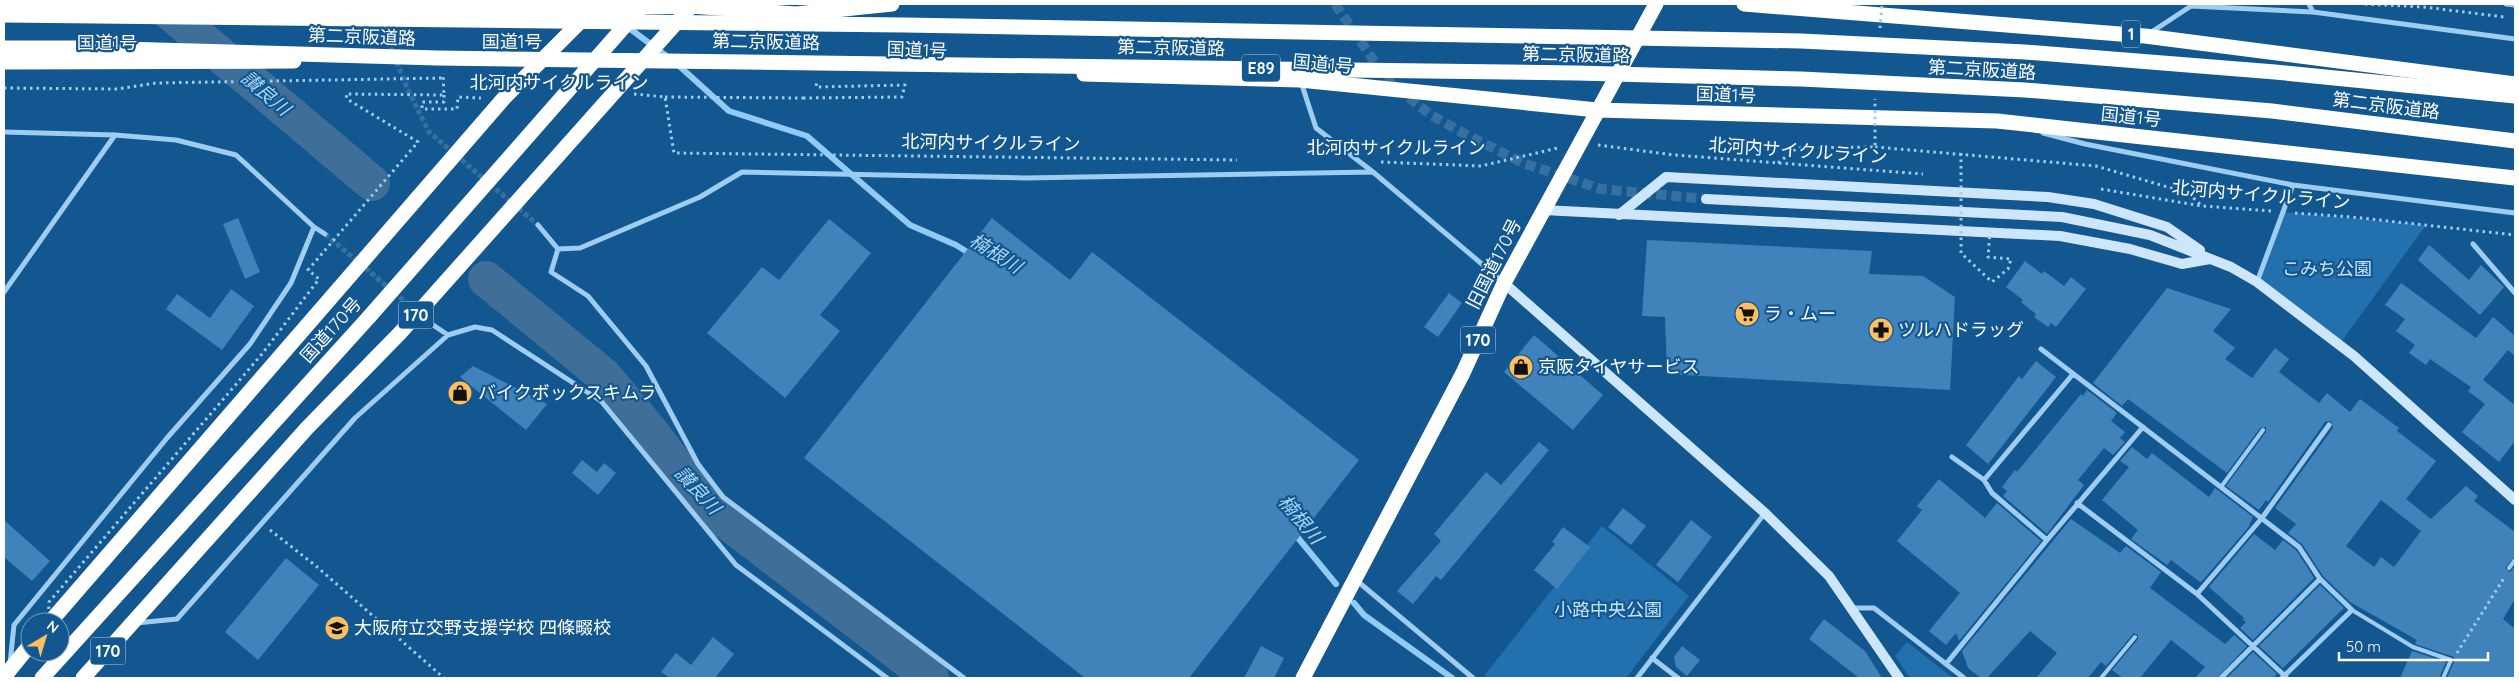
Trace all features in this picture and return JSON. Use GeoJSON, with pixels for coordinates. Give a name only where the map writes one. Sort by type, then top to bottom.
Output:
{"type":"FeatureCollection","features":[{"type":"Feature","properties":{"kind":"highway","name":"国道170号"},"geometry":{"type":"LineString","coordinates":[[42,678],[369,317],[644,4]]}},
{"type":"Feature","properties":{"kind":"highway","name":"国道1号"},"geometry":{"type":"LineString","coordinates":[[4,6],[417,12],[692,5],[796,14],[892,4]]}},
{"type":"Feature","properties":{"kind":"highway","name":"旧国道170号"},"geometry":{"type":"LineString","coordinates":[[1302,678],[1353,578],[1463,373],[1504,283],[1542,210],[1656,4]]}},
{"type":"Feature","properties":{"kind":"highway","name":"1"},"geometry":{"type":"LineString","coordinates":[[1744,4],[2145,36],[2515,84]]}},
{"type":"Feature","properties":{"kind":"highway","name":"170"},"geometry":{"type":"LineString","coordinates":[[83,678],[307,428],[400,333],[616,93],[692,5]]}},
{"type":"Feature","properties":{"kind":"highway"},"geometry":{"type":"LineString","coordinates":[[58,612],[504,98],[596,6]]}},
{"type":"Feature","properties":{"kind":"highway","name":"第二京阪道路"},"geometry":{"type":"LineString","coordinates":[[4,15],[944,26],[1801,41],[2025,52],[2275,72],[2515,96]]}},
{"type":"Feature","properties":{"kind":"highway","name":"第二京阪道路"},"geometry":{"type":"LineString","coordinates":[[4,48],[86,48],[437,58],[1577,73],[1801,79],[2025,90],[2262,110],[2515,141]]}},
{"type":"Feature","properties":{"kind":"highway","name":"国道1号"},"geometry":{"type":"LineString","coordinates":[[4,62],[645,60],[1300,80],[1597,110],[1997,121],[2515,178]]}},
{"type":"Feature","properties":{"kind":"highway"},"geometry":{"type":"LineString","coordinates":[[6,673],[20,657]]}},
{"type":"Feature","properties":{"kind":"street"},"geometry":{"type":"LineString","coordinates":[[2309,4],[2313,12]]}},
{"type":"Feature","properties":{"kind":"street"},"geometry":{"type":"LineString","coordinates":[[2506,4],[2515,6]]}},
{"type":"Feature","properties":{"kind":"street"},"geometry":{"type":"LineString","coordinates":[[2145,36],[2191,6],[2313,12],[2515,39]]}},
{"type":"Feature","properties":{"kind":"street"},"geometry":{"type":"LineString","coordinates":[[1300,80],[1316,128],[1373,172],[1504,283],[1765,513],[1829,576],[1898,678]]}},
{"type":"Feature","properties":{"kind":"street"},"geometry":{"type":"LineString","coordinates":[[1997,121],[2085,144],[2292,185],[2515,213]]}},
{"type":"Feature","properties":{"kind":"street"},"geometry":{"type":"LineString","coordinates":[[4,132],[115,135],[176,140],[236,155],[314,227],[325,234]]}},
{"type":"Feature","properties":{"kind":"street"},"geometry":{"type":"LineString","coordinates":[[4,292],[115,135]]}},
{"type":"Feature","properties":{"kind":"street"},"geometry":{"type":"LineString","coordinates":[[558,249],[580,248],[700,197],[742,172],[1025,178],[1373,172]]}},
{"type":"Feature","properties":{"kind":"street"},"geometry":{"type":"LineString","coordinates":[[1619,215],[1666,177],[2048,197],[2094,204],[2167,227],[2211,259]]}},
{"type":"Feature","properties":{"kind":"street"},"geometry":{"type":"LineString","coordinates":[[2257,282],[2292,185]]}},
{"type":"Feature","properties":{"kind":"street"},"geometry":{"type":"LineString","coordinates":[[1706,199],[2062,217],[2150,235],[2211,259],[2257,282],[2354,356],[2515,500]]}},
{"type":"Feature","properties":{"kind":"street"},"geometry":{"type":"LineString","coordinates":[[1542,210],[2060,236],[2130,249],[2182,264],[2211,259]]}},
{"type":"Feature","properties":{"kind":"street"},"geometry":{"type":"LineString","coordinates":[[538,226],[558,249]]}},
{"type":"Feature","properties":{"kind":"street"},"geometry":{"type":"LineString","coordinates":[[6,673],[14,625],[168,438],[250,344],[291,282],[314,227]]}},
{"type":"Feature","properties":{"kind":"street"},"geometry":{"type":"LineString","coordinates":[[2473,244],[2515,293]]}},
{"type":"Feature","properties":{"kind":"street"},"geometry":{"type":"LineString","coordinates":[[558,249],[551,272],[588,296],[646,366],[698,464],[723,497],[964,678]]}},
{"type":"Feature","properties":{"kind":"street"},"geometry":{"type":"LineString","coordinates":[[433,325],[448,335]]}},
{"type":"Feature","properties":{"kind":"street"},"geometry":{"type":"LineString","coordinates":[[134,623],[177,619],[355,418],[448,335],[475,327],[492,330],[601,401],[736,565],[888,678]]}},
{"type":"Feature","properties":{"kind":"street"},"geometry":{"type":"LineString","coordinates":[[2041,349],[2299,546],[2320,580],[2352,610],[2285,677],[2198,594],[2078,503]]}},
{"type":"Feature","properties":{"kind":"street"},"geometry":{"type":"LineString","coordinates":[[1984,480],[2073,374]]}},
{"type":"Feature","properties":{"kind":"street"},"geometry":{"type":"LineString","coordinates":[[2198,594],[2262,518],[2329,425]]}},
{"type":"Feature","properties":{"kind":"street"},"geometry":{"type":"LineString","coordinates":[[1946,664],[2047,540],[2143,427]]}},
{"type":"Feature","properties":{"kind":"street"},"geometry":{"type":"LineString","coordinates":[[1952,457],[1984,480],[1992,493],[2047,540]]}},
{"type":"Feature","properties":{"kind":"street"},"geometry":{"type":"LineString","coordinates":[[1637,678],[1765,513]]}},
{"type":"Feature","properties":{"kind":"street"},"geometry":{"type":"LineString","coordinates":[[1353,578],[1473,678]]}},
{"type":"Feature","properties":{"kind":"street"},"geometry":{"type":"LineString","coordinates":[[2220,678],[2320,580]]}},
{"type":"Feature","properties":{"kind":"street"},"geometry":{"type":"LineString","coordinates":[[1852,608],[1874,608],[1964,678]]}},
{"type":"Feature","properties":{"kind":"street"},"geometry":{"type":"LineString","coordinates":[[1652,658],[1678,678]]}},
{"type":"Feature","properties":{"kind":"lane"},"geometry":{"type":"LineString","coordinates":[[2221,487],[2263,430]]}},
{"type":"Feature","properties":{"kind":"lane"},"geometry":{"type":"LineString","coordinates":[[2509,568],[2515,560]]}},
{"type":"Feature","properties":{"kind":"lane"},"geometry":{"type":"LineString","coordinates":[[2352,610],[2413,647],[2450,660],[2443,678]]}},
{"type":"Feature","properties":{"kind":"lane"},"geometry":{"type":"LineString","coordinates":[[2101,678],[2135,637]]}},
{"type":"Feature","properties":{"kind":"path"},"geometry":{"type":"LineString","coordinates":[[1880,33],[1882,4]]}},
{"type":"Feature","properties":{"kind":"path"},"geometry":{"type":"LineString","coordinates":[[2365,4],[2424,7],[2506,18]]}},
{"type":"Feature","properties":{"kind":"path"},"geometry":{"type":"LineString","coordinates":[[49,612],[49,602],[262,354],[319,279],[308,270],[418,142],[347,100],[346,94],[444,95],[443,69]]}},
{"type":"Feature","properties":{"kind":"path","name":"北河内サイクルライン"},"geometry":{"type":"LineString","coordinates":[[4,88],[116,89],[156,83],[443,78]]}},
{"type":"Feature","properties":{"kind":"path"},"geometry":{"type":"LineString","coordinates":[[1875,147],[1876,90]]}},
{"type":"Feature","properties":{"kind":"path","name":"北河内サイクルライン"},"geometry":{"type":"LineString","coordinates":[[616,93],[665,97],[674,153],[1239,160]]}},
{"type":"Feature","properties":{"kind":"path","name":"北河内サイクルライン"},"geometry":{"type":"LineString","coordinates":[[444,95],[444,102],[422,102],[422,109],[457,109],[458,98],[504,98]]}},
{"type":"Feature","properties":{"kind":"path"},"geometry":{"type":"LineString","coordinates":[[665,97],[803,98]]}},
{"type":"Feature","properties":{"kind":"path","name":"北河内サイクルライン"},"geometry":{"type":"LineString","coordinates":[[1358,162],[1481,166],[1579,143],[1674,156],[1927,174]]}},
{"type":"Feature","properties":{"kind":"path"},"geometry":{"type":"LineString","coordinates":[[1778,163],[1797,148],[1875,147],[2096,166],[2188,193],[2202,206]]}},
{"type":"Feature","properties":{"kind":"path"},"geometry":{"type":"LineString","coordinates":[[1961,153],[1961,253],[1992,282],[2008,269],[2011,259],[1988,257],[1990,232]]}},
{"type":"Feature","properties":{"kind":"path"},"geometry":{"type":"LineString","coordinates":[[1957,176],[1967,177]]}},
{"type":"Feature","properties":{"kind":"path","name":"北河内サイクルライン"},"geometry":{"type":"LineString","coordinates":[[2096,188],[2202,206],[2352,217],[2515,235]]}},
{"type":"Feature","properties":{"kind":"path"},"geometry":{"type":"LineString","coordinates":[[261,524],[316,566],[444,678]]}},
{"type":"Feature","properties":{"kind":"path"},"geometry":{"type":"LineString","coordinates":[[2450,660],[2460,650],[2509,568]]}},
{"type":"Feature","properties":{"kind":"green space","name":"こみち公園"},"geometry":{"type":"Polygon","coordinates":[[[2282,212],[2426,225],[2339,345],[2257,282],[2282,212]]]}},
{"type":"Feature","properties":{"kind":"green space","name":"小路中央公園"},"geometry":{"type":"Polygon","coordinates":[[[1602,526],[1689,596],[1626,678],[1487,678],[1484,676],[1602,526]]]}},
{"type":"Feature","properties":{"kind":"green space"},"geometry":{"type":"Polygon","coordinates":[[[1907,642],[1953,678],[1910,678],[1895,656],[1907,642]]]}},
{"type":"Feature","properties":{"kind":"building"},"geometry":{"type":"Polygon","coordinates":[[[238,218],[260,272],[245,279],[223,224],[238,218]]]}},
{"type":"Feature","properties":{"kind":"building"},"geometry":{"type":"Polygon","coordinates":[[[992,218],[1070,280],[1092,252],[1359,460],[1189,678],[1085,678],[804,458],[992,218]]]}},
{"type":"Feature","properties":{"kind":"building"},"geometry":{"type":"Polygon","coordinates":[[[829,219],[871,253],[820,315],[840,331],[785,398],[707,333],[762,267],[779,280],[829,219]]]}},
{"type":"Feature","properties":{"kind":"building"},"geometry":{"type":"Polygon","coordinates":[[[1647,240],[1872,251],[1869,274],[1923,276],[1955,297],[1950,390],[1667,374],[1665,317],[1642,316],[1647,240]]]}},
{"type":"Feature","properties":{"kind":"building"},"geometry":{"type":"Polygon","coordinates":[[[2429,245],[2469,280],[2481,265],[2504,287],[2480,315],[2418,260],[2429,245]]]}},
{"type":"Feature","properties":{"kind":"building"},"geometry":{"type":"Polygon","coordinates":[[[2025,261],[2042,274],[2044,271],[2064,286],[2071,277],[2086,289],[2056,327],[2051,323],[2048,327],[2034,317],[2036,314],[2021,302],[2023,300],[2006,287],[2025,261]]]}},
{"type":"Feature","properties":{"kind":"building"},"geometry":{"type":"Polygon","coordinates":[[[2401,283],[2476,338],[2493,317],[2515,336],[2515,356],[2508,350],[2483,380],[2515,405],[2515,441],[2499,462],[2462,432],[2485,404],[2468,391],[2471,387],[2430,359],[2426,365],[2409,353],[2415,345],[2396,331],[2405,319],[2385,305],[2401,283]]]}},
{"type":"Feature","properties":{"kind":"building"},"geometry":{"type":"Polygon","coordinates":[[[2167,288],[2231,309],[2213,331],[2235,348],[2225,359],[2252,378],[2275,348],[2289,359],[2279,372],[2319,403],[2327,393],[2350,412],[2360,399],[2399,428],[2397,431],[2436,461],[2406,499],[2431,519],[2466,486],[2478,496],[2474,501],[2515,532],[2515,556],[2505,568],[2510,572],[2515,566],[2515,599],[2503,619],[2515,629],[2515,678],[2447,678],[2454,662],[2454,657],[2415,644],[2417,640],[2350,602],[2323,576],[2302,544],[2288,533],[2296,524],[2275,508],[2333,428],[2331,421],[2325,422],[2268,502],[2266,500],[2259,510],[2226,486],[2266,432],[2266,427],[2260,428],[2227,473],[2128,399],[2122,406],[2093,383],[2167,288]],[[2381,500],[2346,546],[2374,567],[2381,557],[2394,567],[2421,531],[2381,500]]]}},
{"type":"Feature","properties":{"kind":"building"},"geometry":{"type":"Polygon","coordinates":[[[231,289],[254,306],[222,350],[166,309],[177,294],[210,318],[231,289]]]}},
{"type":"Feature","properties":{"kind":"building"},"geometry":{"type":"Polygon","coordinates":[[[1449,293],[1462,303],[1438,337],[1424,327],[1449,293]]]}},
{"type":"Feature","properties":{"kind":"building"},"geometry":{"type":"Polygon","coordinates":[[[1534,335],[1603,395],[1573,430],[1504,372],[1534,335]]]}},
{"type":"Feature","properties":{"kind":"building"},"geometry":{"type":"Polygon","coordinates":[[[2036,361],[2056,377],[1988,464],[1966,445],[2019,376],[2022,379],[2036,361]]]}},
{"type":"Feature","properties":{"kind":"building"},"geometry":{"type":"Polygon","coordinates":[[[473,366],[547,404],[526,430],[460,377],[473,366]]]}},
{"type":"Feature","properties":{"kind":"building"},"geometry":{"type":"Polygon","coordinates":[[[2087,390],[2117,413],[2111,421],[2125,432],[2120,438],[2125,442],[2113,455],[2104,448],[2078,480],[2084,485],[2047,534],[2003,496],[2007,491],[2002,487],[2015,470],[2017,472],[2081,394],[2083,396],[2087,390]]]}},
{"type":"Feature","properties":{"kind":"building"},"geometry":{"type":"Polygon","coordinates":[[[1539,442],[1549,450],[1441,580],[1436,576],[1413,604],[1397,591],[1441,541],[1434,534],[1486,472],[1501,485],[1539,442]]]}},
{"type":"Feature","properties":{"kind":"building"},"geometry":{"type":"Polygon","coordinates":[[[2132,447],[2147,459],[2152,453],[2209,497],[2215,488],[2253,517],[2248,528],[2202,581],[2200,582],[2171,560],[2167,565],[2131,539],[2138,530],[2102,500],[2129,467],[2120,461],[2132,447]]]}},
{"type":"Feature","properties":{"kind":"building"},"geometry":{"type":"Polygon","coordinates":[[[582,460],[597,472],[604,463],[616,473],[598,495],[572,473],[582,460]]]}},
{"type":"Feature","properties":{"kind":"building"},"geometry":{"type":"Polygon","coordinates":[[[1939,479],[1985,518],[1997,503],[2041,541],[1959,641],[1956,633],[1946,645],[1929,631],[1960,593],[1897,541],[1922,510],[1917,506],[1939,479]]]}},
{"type":"Feature","properties":{"kind":"building"},"geometry":{"type":"Polygon","coordinates":[[[1623,508],[1646,526],[1631,545],[1608,527],[1623,508]]]}},
{"type":"Feature","properties":{"kind":"building"},"geometry":{"type":"Polygon","coordinates":[[[2071,519],[2120,553],[2126,546],[2161,572],[2150,588],[2225,644],[2234,635],[2247,646],[2217,678],[2195,678],[2205,667],[2171,640],[2140,678],[2123,678],[2112,670],[2138,639],[2138,635],[2134,633],[2106,666],[2101,662],[2088,678],[2036,678],[2057,653],[2030,631],[1987,678],[1981,678],[1968,668],[1962,651],[2071,519]]]}},
{"type":"Feature","properties":{"kind":"building"},"geometry":{"type":"Polygon","coordinates":[[[4,520],[50,561],[32,581],[4,557],[4,520]]]}},
{"type":"Feature","properties":{"kind":"building"},"geometry":{"type":"Polygon","coordinates":[[[1691,520],[1712,537],[1678,582],[1656,565],[1691,520]]]}},
{"type":"Feature","properties":{"kind":"building"},"geometry":{"type":"Polygon","coordinates":[[[1563,527],[1590,547],[1557,589],[1534,570],[1555,544],[1552,542],[1563,527]]]}},
{"type":"Feature","properties":{"kind":"building"},"geometry":{"type":"Polygon","coordinates":[[[2254,534],[2275,550],[2283,540],[2296,550],[2314,578],[2253,640],[2240,628],[2246,622],[2243,620],[2244,618],[2209,587],[2254,534]]]}},
{"type":"Feature","properties":{"kind":"building"},"geometry":{"type":"Polygon","coordinates":[[[286,558],[319,585],[258,660],[225,632],[286,558]]]}},
{"type":"Feature","properties":{"kind":"building"},"geometry":{"type":"Polygon","coordinates":[[[2320,585],[2344,608],[2283,668],[2259,646],[2320,585]]]}},
{"type":"Feature","properties":{"kind":"building"},"geometry":{"type":"Polygon","coordinates":[[[1824,619],[1865,651],[1882,678],[1859,678],[1809,639],[1824,619]]]}},
{"type":"Feature","properties":{"kind":"building"},"geometry":{"type":"Polygon","coordinates":[[[713,637],[734,654],[715,678],[670,678],[661,672],[676,653],[691,665],[713,637]]]}},
{"type":"Feature","properties":{"kind":"building"},"geometry":{"type":"Polygon","coordinates":[[[1261,646],[1284,658],[1274,678],[1244,678],[1261,646]]]}},
{"type":"Feature","properties":{"kind":"building"},"geometry":{"type":"Polygon","coordinates":[[[1682,646],[1700,660],[1687,676],[1676,667],[1674,657],[1682,646]]]}},
{"type":"Feature","properties":{"kind":"building"},"geometry":{"type":"Polygon","coordinates":[[[2412,651],[2446,662],[2439,678],[2400,678],[2412,651]]]}},
{"type":"Feature","properties":{"kind":"building"},"geometry":{"type":"Polygon","coordinates":[[[2253,652],[2277,674],[2273,678],[2227,678],[2253,652]]]}},
{"type":"Feature","properties":{"kind":"waterway","name":"讃良川"},"geometry":{"type":"LineString","coordinates":[[160,4],[372,183]]}},
{"type":"Feature","properties":{"kind":"waterway","name":"楠根川"},"geometry":{"type":"LineString","coordinates":[[625,25],[669,58]]}},
{"type":"Feature","properties":{"kind":"waterway","name":"楠根川"},"geometry":{"type":"LineString","coordinates":[[677,64],[729,111],[807,136],[910,225],[956,245],[972,255]]}},
{"type":"Feature","properties":{"kind":"waterway","name":"讃良川"},"geometry":{"type":"LineString","coordinates":[[486,279],[604,376],[651,432],[697,493],[726,521],[931,678]]}},
{"type":"Feature","properties":{"kind":"waterway","name":"楠根川"},"geometry":{"type":"LineString","coordinates":[[1294,533],[1336,584]]}},
{"type":"Feature","properties":{"kind":"waterway","name":"楠根川"},"geometry":{"type":"LineString","coordinates":[[1354,603],[1364,615],[1452,678]]}},
{"type":"Feature","properties":{"kind":"tunnel"},"geometry":{"type":"LineString","coordinates":[[1335,4],[1387,80],[1431,115],[1467,135],[1523,163],[1601,189],[1706,199]]}},
{"type":"Feature","properties":{"kind":"tunnel"},"geometry":{"type":"LineString","coordinates":[[380,20],[407,88],[429,132],[538,225]]}},
{"type":"Feature","properties":{"kind":"tunnel"},"geometry":{"type":"LineString","coordinates":[[325,234],[433,325]]}},
{"type":"Feature","properties":{"kind":"place","name":"ラ・ムー"},"geometry":{"type":"Point","coordinates":[1747,314]}},
{"type":"Feature","properties":{"kind":"place","name":"ツルハドラッグ"},"geometry":{"type":"Point","coordinates":[1881,330]}},
{"type":"Feature","properties":{"kind":"place","name":"京阪タイヤサービス"},"geometry":{"type":"Point","coordinates":[1521,367]}},
{"type":"Feature","properties":{"kind":"place","name":"バイクボックスキムラ"},"geometry":{"type":"Point","coordinates":[460,393]}},
{"type":"Feature","properties":{"kind":"place","name":"大阪府立交野支援学校 四條畷校"},"geometry":{"type":"Point","coordinates":[337,628]}}]}
